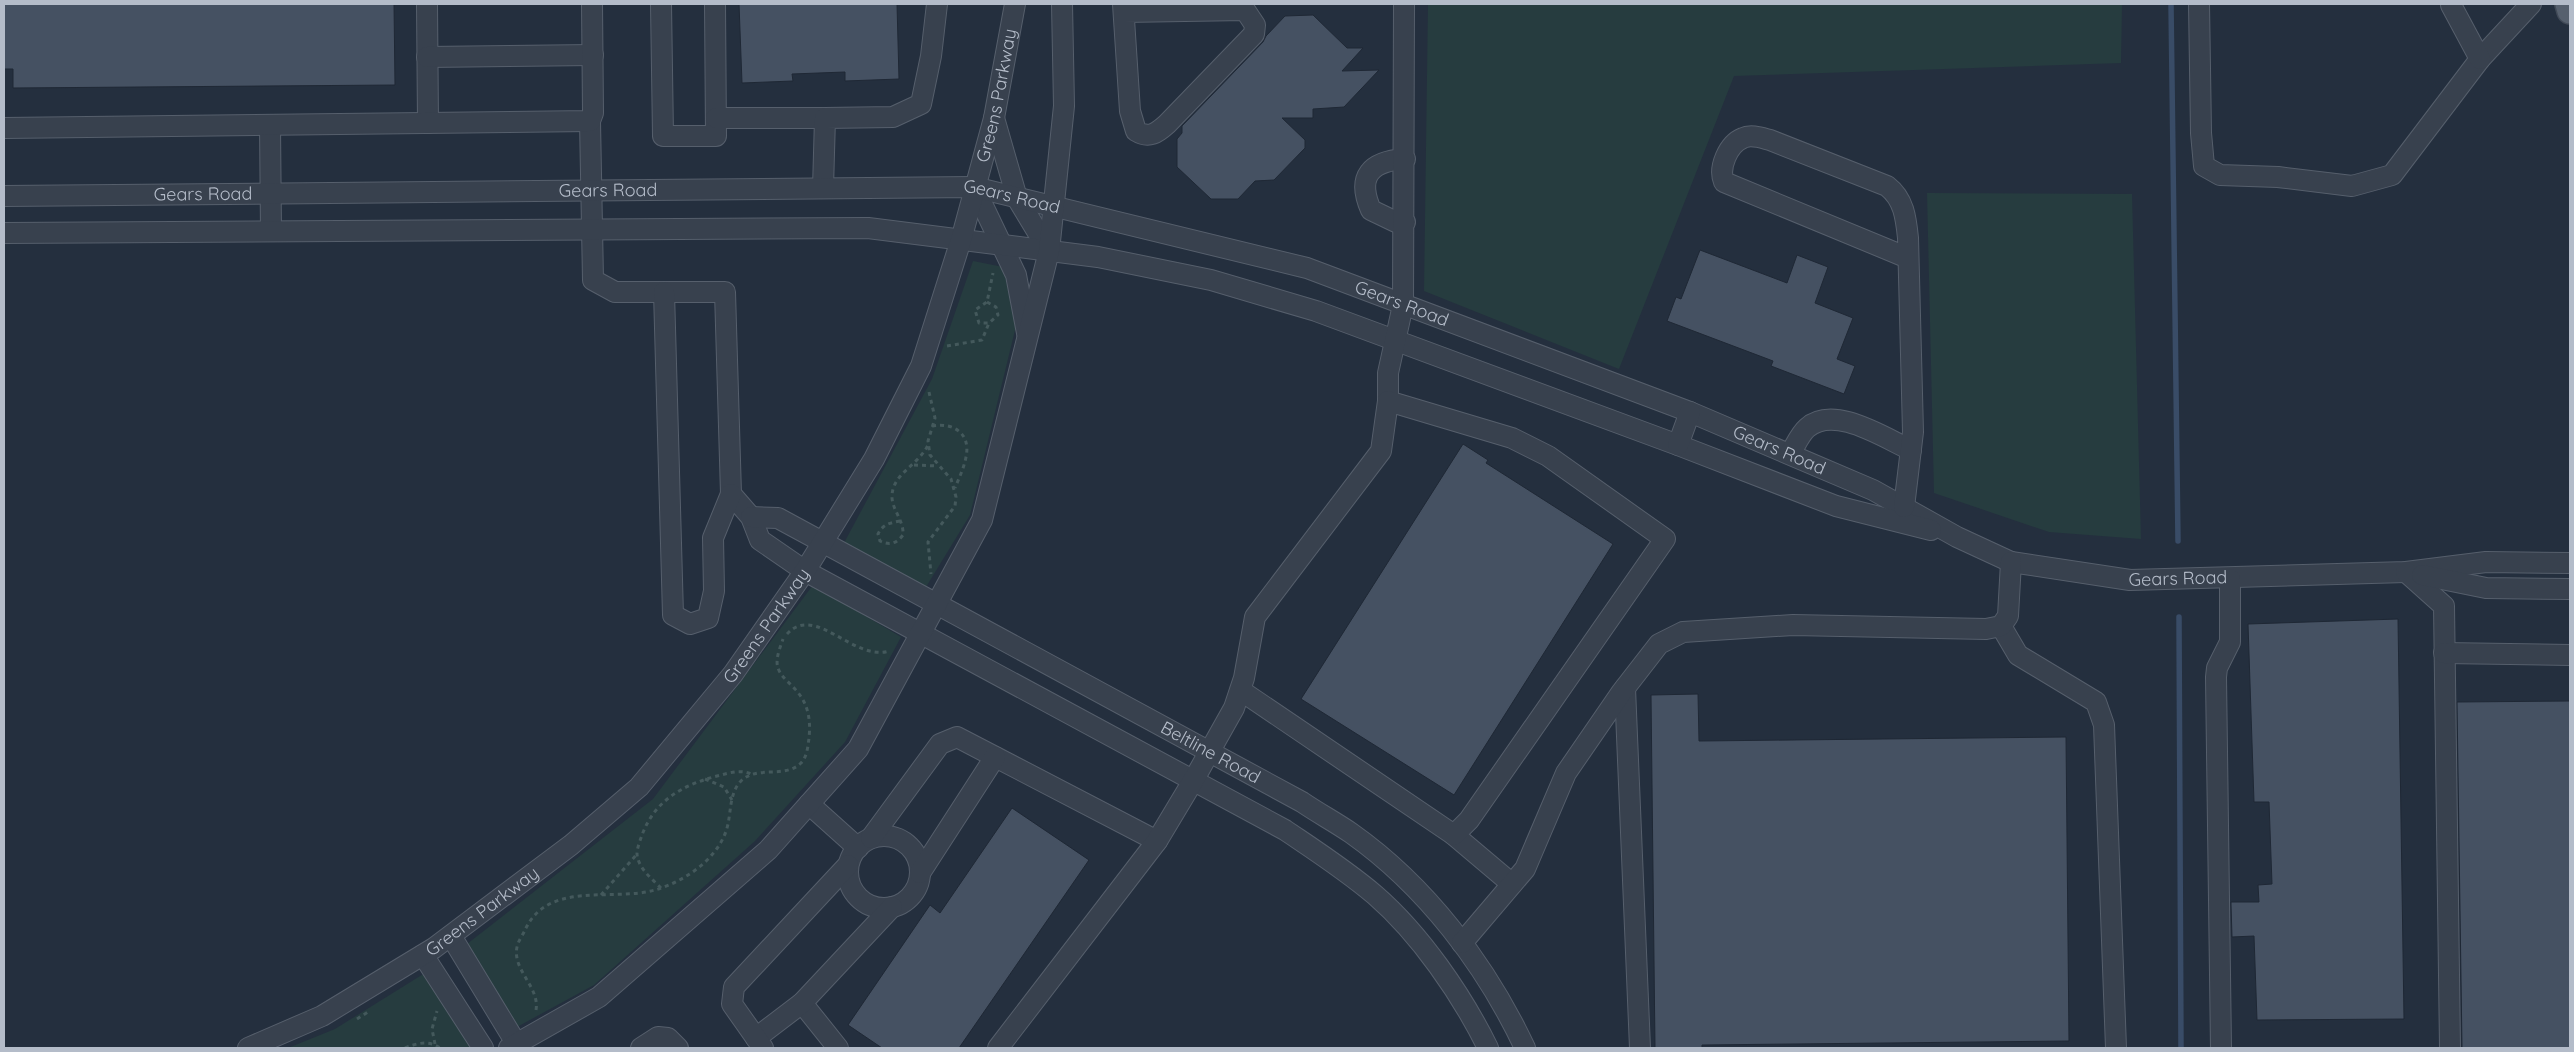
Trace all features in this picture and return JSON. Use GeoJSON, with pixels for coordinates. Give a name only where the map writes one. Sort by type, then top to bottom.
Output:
{"type":"FeatureCollection","features":[{"type":"Feature","properties":{"kind":"main road"},"geometry":{"type":"LineString","coordinates":[[2568,4],[2570,11]]}},
{"type":"Feature","properties":{"kind":"street"},"geometry":{"type":"LineString","coordinates":[[427,4],[428,123]]}},
{"type":"Feature","properties":{"kind":"street"},"geometry":{"type":"LineString","coordinates":[[592,4],[593,113],[590,121],[590,189],[593,280],[615,292],[664,292],[725,292],[731,494],[713,538],[714,591],[708,618],[690,624],[673,615],[664,292]]}},
{"type":"Feature","properties":{"kind":"street"},"geometry":{"type":"LineString","coordinates":[[662,4],[663,136],[716,136],[715,4]]}},
{"type":"Feature","properties":{"kind":"street"},"geometry":{"type":"LineString","coordinates":[[716,118],[893,117],[921,104],[937,4]]}},
{"type":"Feature","properties":{"kind":"street","name":"Greens Parkway"},"geometry":{"type":"LineString","coordinates":[[248,1048],[322,1016],[424,955],[571,845],[639,787],[733,674],[805,571],[874,459],[921,366],[961,240],[994,118],[1015,4]]}},
{"type":"Feature","properties":{"kind":"street"},"geometry":{"type":"LineString","coordinates":[[451,936],[515,1047],[599,998],[768,850],[858,749],[982,520],[1028,342],[1049,251],[1064,106],[1062,4]]}},
{"type":"Feature","properties":{"kind":"street"},"geometry":{"type":"LineString","coordinates":[[998,1048],[1156,841],[1193,781],[1234,708],[1240,690],[1255,617],[1381,452],[1388,401],[1388,374],[1403,305],[1405,222],[1404,4]]}},
{"type":"Feature","properties":{"kind":"street"},"geometry":{"type":"LineString","coordinates":[[2199,4],[2201,132],[2204,166],[2220,175],[2278,176],[2352,186],[2392,175],[2480,59],[2531,4]]}},
{"type":"Feature","properties":{"kind":"street"},"geometry":{"type":"LineString","coordinates":[[2451,5],[2480,59]]}},
{"type":"Feature","properties":{"kind":"street"},"geometry":{"type":"LineString","coordinates":[[1123,8],[1245,10],[1255,25],[1254,34],[1157,134],[1142,135],[1136,131],[1130,111],[1123,8]]}},
{"type":"Feature","properties":{"kind":"street"},"geometry":{"type":"LineString","coordinates":[[427,57],[592,56]]}},
{"type":"Feature","properties":{"kind":"street"},"geometry":{"type":"LineString","coordinates":[[823,188],[824,118]]}},
{"type":"Feature","properties":{"kind":"street"},"geometry":{"type":"LineString","coordinates":[[994,118],[1017,198],[1049,251]]}},
{"type":"Feature","properties":{"kind":"street"},"geometry":{"type":"LineString","coordinates":[[4,128],[590,121]]}},
{"type":"Feature","properties":{"kind":"street"},"geometry":{"type":"LineString","coordinates":[[270,125],[271,231]]}},
{"type":"Feature","properties":{"kind":"street"},"geometry":{"type":"LineString","coordinates":[[1904,507],[1913,432],[1908,258],[1906,216],[1896,193],[1887,186],[1770,140],[1755,137],[1743,138],[1730,150],[1721,168],[1724,182],[1908,258]]}},
{"type":"Feature","properties":{"kind":"street"},"geometry":{"type":"LineString","coordinates":[[1405,159],[1388,160],[1378,164],[1370,170],[1366,188],[1371,210],[1396,222],[1405,222]]}},
{"type":"Feature","properties":{"kind":"street"},"geometry":{"type":"LineString","coordinates":[[974,187],[1016,275],[1028,342]]}},
{"type":"Feature","properties":{"kind":"street","name":"Gears Road"},"geometry":{"type":"LineString","coordinates":[[4,196],[590,189],[974,187],[1307,268],[1690,412],[1873,490],[1957,537],[2011,562],[2130,580],[2230,579],[2406,572],[2486,562],[2570,563]]}},
{"type":"Feature","properties":{"kind":"street","name":"Gears Road"},"geometry":{"type":"LineString","coordinates":[[4,233],[868,228],[1098,257],[1211,280],[1316,312],[1678,445],[1836,506],[1957,537]]}},
{"type":"Feature","properties":{"kind":"street"},"geometry":{"type":"LineString","coordinates":[[1388,401],[1512,438],[1548,456],[1665,539],[1469,820],[1454,835]]}},
{"type":"Feature","properties":{"kind":"street"},"geometry":{"type":"LineString","coordinates":[[1678,445],[1690,412]]}},
{"type":"Feature","properties":{"kind":"street"},"geometry":{"type":"LineString","coordinates":[[1790,454],[1806,429],[1818,421],[1833,419],[1846,420],[1911,450]]}},
{"type":"Feature","properties":{"kind":"street","name":"Beltline Road"},"geometry":{"type":"LineString","coordinates":[[731,494],[751,517],[760,540],[805,571],[1285,830],[1333,862],[1376,896],[1412,935],[1446,977],[1488,1048]]}},
{"type":"Feature","properties":{"kind":"street","name":"Beltline Road"},"geometry":{"type":"LineString","coordinates":[[751,517],[778,518],[1302,802],[1352,834],[1397,871],[1462,943],[1508,1013],[1525,1048]]}},
{"type":"Feature","properties":{"kind":"street"},"geometry":{"type":"LineString","coordinates":[[1462,943],[1525,870],[1566,773],[1625,688],[1659,644],[1683,632],[1793,625],[1986,628],[2001,626],[2008,616],[2011,562]]}},
{"type":"Feature","properties":{"kind":"street"},"geometry":{"type":"LineString","coordinates":[[2406,572],[2444,606],[2450,1048]]}},
{"type":"Feature","properties":{"kind":"street","name":"Gears Road"},"geometry":{"type":"LineString","coordinates":[[2406,572],[2486,588],[2570,589]]}},
{"type":"Feature","properties":{"kind":"street"},"geometry":{"type":"LineString","coordinates":[[2221,1048],[2216,677],[2217,668],[2230,642],[2230,579]]}},
{"type":"Feature","properties":{"kind":"street"},"geometry":{"type":"LineString","coordinates":[[2001,626],[2018,655],[2096,702],[2104,725],[2116,1048]]}},
{"type":"Feature","properties":{"kind":"street"},"geometry":{"type":"LineString","coordinates":[[2444,653],[2570,655]]}},
{"type":"Feature","properties":{"kind":"street"},"geometry":{"type":"LineString","coordinates":[[1625,688],[1640,1048]]}},
{"type":"Feature","properties":{"kind":"street"},"geometry":{"type":"LineString","coordinates":[[1240,690],[1454,835],[1512,884]]}},
{"type":"Feature","properties":{"kind":"street"},"geometry":{"type":"LineString","coordinates":[[892,907],[802,1002],[759,1043],[732,1004],[734,987],[859,850],[940,744],[957,737],[1156,841]]}},
{"type":"Feature","properties":{"kind":"street"},"geometry":{"type":"LineString","coordinates":[[920,873],[913,851],[905,843],[888,837],[859,850],[848,877],[858,898],[868,905],[880,908],[892,907],[903,903],[912,895],[920,873],[996,757]]}},
{"type":"Feature","properties":{"kind":"street"},"geometry":{"type":"LineString","coordinates":[[809,804],[859,850]]}},
{"type":"Feature","properties":{"kind":"street"},"geometry":{"type":"LineString","coordinates":[[424,955],[483,1048]]}},
{"type":"Feature","properties":{"kind":"street"},"geometry":{"type":"LineString","coordinates":[[802,1002],[838,1048]]}},
{"type":"Feature","properties":{"kind":"street"},"geometry":{"type":"LineString","coordinates":[[641,1048],[658,1037],[664,1037],[673,1042],[678,1048]]}},
{"type":"Feature","properties":{"kind":"path"},"geometry":{"type":"LineString","coordinates":[[987,302],[993,271]]}},
{"type":"Feature","properties":{"kind":"path"},"geometry":{"type":"LineString","coordinates":[[987,302],[979,306],[974,313],[979,322],[989,323]]}},
{"type":"Feature","properties":{"kind":"path"},"geometry":{"type":"LineString","coordinates":[[944,347],[982,340],[989,323],[998,315],[996,307],[987,302]]}},
{"type":"Feature","properties":{"kind":"path"},"geometry":{"type":"LineString","coordinates":[[928,581],[930,575],[928,542],[955,506],[955,489],[967,456],[966,444],[958,430],[936,418],[929,390]]}},
{"type":"Feature","properties":{"kind":"path"},"geometry":{"type":"LineString","coordinates":[[936,418],[932,426],[928,445],[930,455],[951,480],[955,489]]}},
{"type":"Feature","properties":{"kind":"path"},"geometry":{"type":"LineString","coordinates":[[932,426],[944,424]]}},
{"type":"Feature","properties":{"kind":"path"},"geometry":{"type":"LineString","coordinates":[[900,521],[886,524],[882,528],[878,534],[880,541],[890,544],[897,542],[903,535],[900,521],[893,505],[894,487],[902,473],[913,466],[928,445]]}},
{"type":"Feature","properties":{"kind":"path"},"geometry":{"type":"LineString","coordinates":[[913,466],[939,466]]}},
{"type":"Feature","properties":{"kind":"path"},"geometry":{"type":"LineString","coordinates":[[601,895],[637,854],[650,818],[664,800],[676,791],[705,779],[739,772],[751,774],[784,771],[801,764],[808,748],[808,711],[797,691],[783,677],[777,663],[783,637],[790,631],[807,624],[856,647],[885,652],[895,647]]}},
{"type":"Feature","properties":{"kind":"path"},"geometry":{"type":"LineString","coordinates":[[532,1016],[537,1004],[529,982],[518,964],[517,955],[517,946],[530,918],[550,902],[565,898],[635,894],[661,888],[690,873],[716,850],[728,826],[732,800],[741,780],[751,774]]}},
{"type":"Feature","properties":{"kind":"path"},"geometry":{"type":"LineString","coordinates":[[705,779],[724,787],[732,800]]}},
{"type":"Feature","properties":{"kind":"path"},"geometry":{"type":"LineString","coordinates":[[637,854],[641,867],[661,888]]}},
{"type":"Feature","properties":{"kind":"path"},"geometry":{"type":"LineString","coordinates":[[435,1044],[432,1029],[437,1007]]}},
{"type":"Feature","properties":{"kind":"path"},"geometry":{"type":"LineString","coordinates":[[351,1022],[372,1009]]}},
{"type":"Feature","properties":{"kind":"path"},"geometry":{"type":"LineString","coordinates":[[405,1048],[414,1044],[435,1044],[440,1048]]}},
{"type":"Feature","properties":{"kind":"green space"},"geometry":{"type":"Polygon","coordinates":[[[1428,4],[2122,4],[2121,63],[1734,76],[1619,369],[1424,291],[1428,4]]]}},
{"type":"Feature","properties":{"kind":"green space"},"geometry":{"type":"Polygon","coordinates":[[[1927,193],[2132,194],[2141,539],[2049,532],[1934,493],[1927,193]]]}},
{"type":"Feature","properties":{"kind":"green space"},"geometry":{"type":"Polygon","coordinates":[[[973,261],[1003,267],[1016,326],[970,515],[926,587],[844,543],[932,379],[973,261]]]}},
{"type":"Feature","properties":{"kind":"green space"},"geometry":{"type":"Polygon","coordinates":[[[813,585],[901,637],[845,742],[755,841],[594,985],[517,1027],[467,944],[653,799],[813,585]]]}},
{"type":"Feature","properties":{"kind":"green space"},"geometry":{"type":"Polygon","coordinates":[[[425,973],[472,1048],[288,1048],[335,1029],[425,973]]]}},
{"type":"Feature","properties":{"kind":"building"},"geometry":{"type":"Polygon","coordinates":[[[4,4],[394,4],[395,85],[13,88],[13,69],[4,69],[4,4]]]}},
{"type":"Feature","properties":{"kind":"building"},"geometry":{"type":"Polygon","coordinates":[[[739,4],[897,4],[899,79],[845,81],[845,72],[792,74],[793,81],[742,83],[739,4]]]}},
{"type":"Feature","properties":{"kind":"building"},"geometry":{"type":"Polygon","coordinates":[[[1313,15],[1347,48],[1363,48],[1342,71],[1379,70],[1344,107],[1313,109],[1313,118],[1282,118],[1305,140],[1305,148],[1274,180],[1255,181],[1238,199],[1211,199],[1177,167],[1177,139],[1182,133],[1182,126],[1263,42],[1266,36],[1285,16],[1313,15]]]}},
{"type":"Feature","properties":{"kind":"building"},"geometry":{"type":"Polygon","coordinates":[[[1700,250],[1787,283],[1797,255],[1828,267],[1815,303],[1853,318],[1837,359],[1855,366],[1844,394],[1771,366],[1773,361],[1667,321],[1676,297],[1681,299],[1700,250]]]}},
{"type":"Feature","properties":{"kind":"building"},"geometry":{"type":"Polygon","coordinates":[[[1463,444],[1488,460],[1486,463],[1613,544],[1454,795],[1301,699],[1463,444]]]}},
{"type":"Feature","properties":{"kind":"building"},"geometry":{"type":"Polygon","coordinates":[[[2398,619],[2404,1019],[2257,1020],[2254,936],[2232,937],[2231,905],[2231,902],[2259,902],[2258,885],[2272,884],[2269,802],[2254,802],[2248,624],[2398,619]]]}},
{"type":"Feature","properties":{"kind":"building"},"geometry":{"type":"Polygon","coordinates":[[[1698,694],[1699,741],[2066,737],[2069,1041],[1702,1045],[1702,1048],[1655,1048],[1651,695],[1698,694]]]}},
{"type":"Feature","properties":{"kind":"building"},"geometry":{"type":"Polygon","coordinates":[[[2570,701],[2570,1048],[2462,1048],[2457,702],[2570,701]]]}},
{"type":"Feature","properties":{"kind":"building"},"geometry":{"type":"Polygon","coordinates":[[[1012,808],[1089,860],[959,1048],[882,1048],[848,1025],[930,905],[940,913],[1012,808]]]}},
{"type":"Feature","properties":{"kind":"waterway"},"geometry":{"type":"LineString","coordinates":[[2171,4],[2178,541]]}},
{"type":"Feature","properties":{"kind":"waterway"},"geometry":{"type":"LineString","coordinates":[[2179,617],[2181,1048]]}}]}
